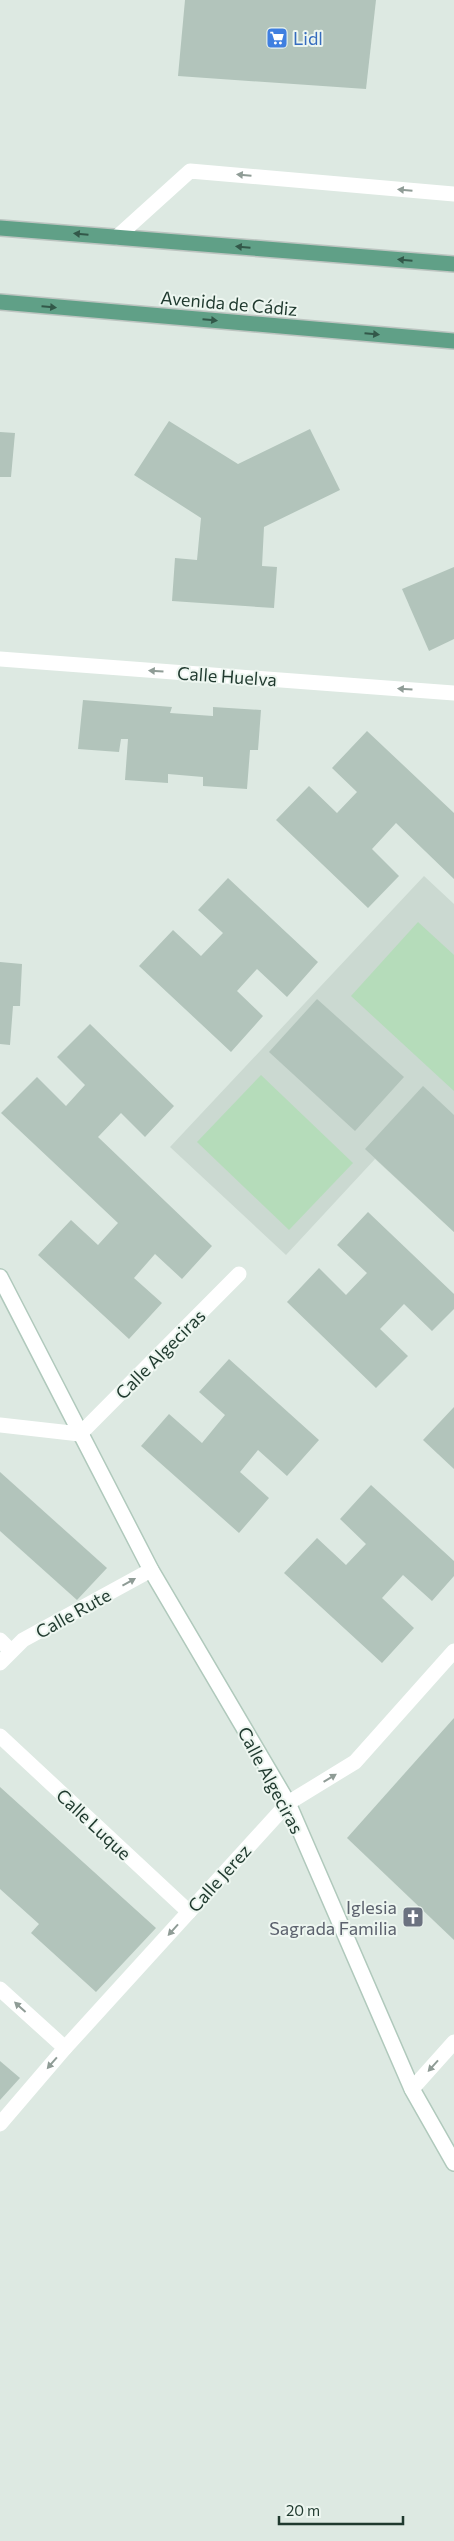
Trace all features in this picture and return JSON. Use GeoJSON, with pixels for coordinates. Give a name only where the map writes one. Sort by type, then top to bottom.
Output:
{"type":"FeatureCollection","features":[{"type":"Feature","properties":{"kind":"main road"},"geometry":{"type":"LineString","coordinates":[[0,228],[454,264]]}},
{"type":"Feature","properties":{"kind":"main road","name":"Avenida de Cádiz"},"geometry":{"type":"LineString","coordinates":[[0,302],[454,341]]}},
{"type":"Feature","properties":{"kind":"street"},"geometry":{"type":"LineString","coordinates":[[117,237],[190,171],[454,194]]}},
{"type":"Feature","properties":{"kind":"street","name":"Calle Huelva"},"geometry":{"type":"LineString","coordinates":[[0,659],[454,693]]}},
{"type":"Feature","properties":{"kind":"street","name":"Calle Algeciras"},"geometry":{"type":"LineString","coordinates":[[80,1434],[239,1274]]}},
{"type":"Feature","properties":{"kind":"street","name":"Calle Algeciras"},"geometry":{"type":"LineString","coordinates":[[0,1277],[151,1570],[288,1803],[412,2089],[454,2163]]}},
{"type":"Feature","properties":{"kind":"street"},"geometry":{"type":"LineString","coordinates":[[0,1425],[80,1434]]}},
{"type":"Feature","properties":{"kind":"street","name":"Calle Rute"},"geometry":{"type":"LineString","coordinates":[[0,1663],[23,1640],[151,1570]]}},
{"type":"Feature","properties":{"kind":"street"},"geometry":{"type":"LineString","coordinates":[[0,1640],[11,1651]]}},
{"type":"Feature","properties":{"kind":"street","name":"Calle Jerez"},"geometry":{"type":"LineString","coordinates":[[0,2124],[65,2048],[288,1803],[355,1762],[454,1651]]}},
{"type":"Feature","properties":{"kind":"street","name":"Calle Luque"},"geometry":{"type":"LineString","coordinates":[[0,1736],[189,1912]]}},
{"type":"Feature","properties":{"kind":"street"},"geometry":{"type":"LineString","coordinates":[[0,1989],[65,2048]]}},
{"type":"Feature","properties":{"kind":"street"},"geometry":{"type":"LineString","coordinates":[[412,2089],[454,2042]]}},
{"type":"Feature","properties":{"kind":"shaded area"},"geometry":{"type":"Polygon","coordinates":[[[424,876],[454,904],[454,1232],[375,1159],[286,1255],[170,1147],[424,876]]]}},
{"type":"Feature","properties":{"kind":"green space"},"geometry":{"type":"Polygon","coordinates":[[[418,922],[454,955],[454,1091],[351,996],[418,922]]]}},
{"type":"Feature","properties":{"kind":"green space"},"geometry":{"type":"Polygon","coordinates":[[[261,1075],[353,1163],[289,1230],[197,1142],[261,1075]]]}},
{"type":"Feature","properties":{"kind":"building","name":"Lidl"},"geometry":{"type":"Polygon","coordinates":[[[185,0],[376,0],[366,89],[178,76],[185,0]]]}},
{"type":"Feature","properties":{"kind":"building"},"geometry":{"type":"Polygon","coordinates":[[[169,421],[238,464],[310,429],[340,490],[264,527],[262,566],[277,567],[274,608],[172,601],[175,558],[197,560],[201,518],[134,475],[169,421]]]}},
{"type":"Feature","properties":{"kind":"building"},"geometry":{"type":"Polygon","coordinates":[[[0,432],[15,433],[11,477],[0,477],[0,432]]]}},
{"type":"Feature","properties":{"kind":"building"},"geometry":{"type":"Polygon","coordinates":[[[454,567],[454,639],[429,651],[402,589],[454,567]]]}},
{"type":"Feature","properties":{"kind":"building"},"geometry":{"type":"Polygon","coordinates":[[[83,700],[172,707],[170,713],[213,716],[213,707],[261,710],[258,750],[250,750],[247,789],[203,786],[203,777],[168,774],[168,783],[125,780],[128,739],[121,739],[119,752],[78,749],[83,700]]]}},
{"type":"Feature","properties":{"kind":"building"},"geometry":{"type":"Polygon","coordinates":[[[367,731],[454,813],[454,879],[396,823],[372,849],[399,876],[368,908],[276,820],[309,786],[337,813],[357,792],[332,768],[367,731]]]}},
{"type":"Feature","properties":{"kind":"building"},"geometry":{"type":"Polygon","coordinates":[[[228,878],[318,962],[287,997],[257,969],[237,991],[263,1016],[231,1052],[139,966],[173,930],[201,956],[223,933],[198,910],[228,878]]]}},
{"type":"Feature","properties":{"kind":"building"},"geometry":{"type":"Polygon","coordinates":[[[0,962],[22,964],[20,1006],[13,1006],[10,1045],[0,1044],[0,962]]]}},
{"type":"Feature","properties":{"kind":"building"},"geometry":{"type":"Polygon","coordinates":[[[317,999],[404,1077],[355,1131],[269,1052],[317,999]]]}},
{"type":"Feature","properties":{"kind":"building"},"geometry":{"type":"Polygon","coordinates":[[[90,1024],[174,1106],[145,1137],[121,1113],[98,1137],[212,1246],[182,1279],[155,1254],[134,1278],[162,1303],[129,1339],[38,1255],[71,1220],[98,1245],[118,1223],[1,1113],[37,1077],[66,1106],[85,1085],[57,1057],[90,1024]]]}},
{"type":"Feature","properties":{"kind":"building"},"geometry":{"type":"Polygon","coordinates":[[[423,1086],[454,1115],[454,1232],[365,1149],[423,1086]]]}},
{"type":"Feature","properties":{"kind":"building"},"geometry":{"type":"Polygon","coordinates":[[[368,1212],[454,1294],[454,1309],[432,1331],[404,1304],[380,1329],[408,1356],[376,1388],[287,1302],[319,1268],[346,1295],[367,1273],[337,1245],[368,1212]]]}},
{"type":"Feature","properties":{"kind":"building"},"geometry":{"type":"Polygon","coordinates":[[[229,1359],[319,1440],[287,1476],[258,1450],[240,1472],[269,1498],[239,1533],[141,1446],[169,1414],[202,1443],[225,1415],[199,1392],[229,1359]]]}},
{"type":"Feature","properties":{"kind":"building"},"geometry":{"type":"Polygon","coordinates":[[[454,1407],[454,1469],[423,1440],[454,1407]]]}},
{"type":"Feature","properties":{"kind":"building"},"geometry":{"type":"Polygon","coordinates":[[[0,1472],[107,1568],[77,1600],[0,1531],[0,1472]]]}},
{"type":"Feature","properties":{"kind":"building"},"geometry":{"type":"Polygon","coordinates":[[[371,1485],[454,1561],[454,1576],[432,1601],[403,1575],[382,1598],[414,1628],[382,1663],[284,1573],[317,1538],[346,1565],[366,1544],[340,1519],[371,1485]]]}},
{"type":"Feature","properties":{"kind":"building"},"geometry":{"type":"Polygon","coordinates":[[[454,1718],[454,1940],[347,1838],[454,1718]]]}},
{"type":"Feature","properties":{"kind":"building"},"geometry":{"type":"Polygon","coordinates":[[[0,1787],[156,1928],[96,1992],[31,1933],[39,1924],[0,1889],[0,1787]]]}},
{"type":"Feature","properties":{"kind":"building"},"geometry":{"type":"Polygon","coordinates":[[[0,2061],[20,2078],[0,2100],[0,2061]]]}},
{"type":"Feature","properties":{"kind":"place","name":"Lidl"},"geometry":{"type":"Point","coordinates":[277,38]}},
{"type":"Feature","properties":{"kind":"place","name":"Iglesia Sagrada Familia"},"geometry":{"type":"Point","coordinates":[413,1917]}}]}
